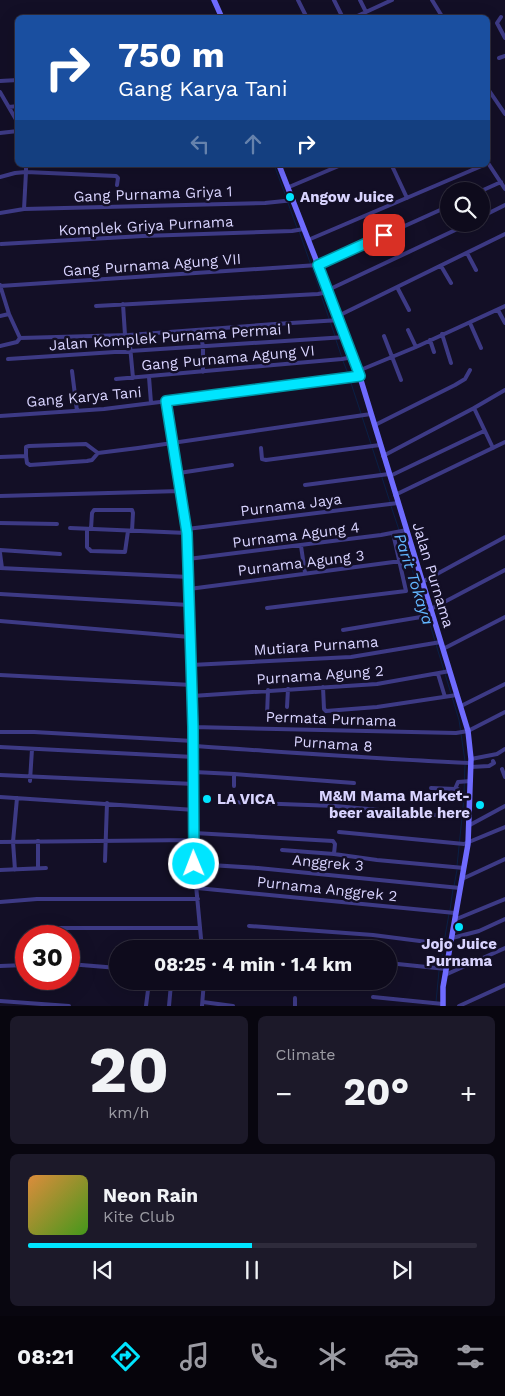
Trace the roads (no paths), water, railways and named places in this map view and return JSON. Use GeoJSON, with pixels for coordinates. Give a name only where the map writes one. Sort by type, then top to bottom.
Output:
{"type":"FeatureCollection","features":[{"type":"Feature","properties":{"kind":"street"},"geometry":{"type":"LineString","coordinates":[[214,0],[220,15]]}},
{"type":"Feature","properties":{"kind":"street"},"geometry":{"type":"LineString","coordinates":[[298,0],[305,15]]}},
{"type":"Feature","properties":{"kind":"street"},"geometry":{"type":"LineString","coordinates":[[334,0],[342,15]]}},
{"type":"Feature","properties":{"kind":"street"},"geometry":{"type":"LineString","coordinates":[[360,0],[369,15]]}},
{"type":"Feature","properties":{"kind":"street"},"geometry":{"type":"LineString","coordinates":[[360,15],[392,0]]}},
{"type":"Feature","properties":{"kind":"street"},"geometry":{"type":"LineString","coordinates":[[439,0],[433,1],[441,15]]}},
{"type":"Feature","properties":{"kind":"street"},"geometry":{"type":"LineString","coordinates":[[501,17],[497,23],[504,32],[505,38]]}},
{"type":"Feature","properties":{"kind":"street"},"geometry":{"type":"LineString","coordinates":[[499,58],[505,56]]}},
{"type":"Feature","properties":{"kind":"street"},"geometry":{"type":"LineString","coordinates":[[0,81],[15,80]]}},
{"type":"Feature","properties":{"kind":"street"},"geometry":{"type":"LineString","coordinates":[[0,92],[15,118]]}},
{"type":"Feature","properties":{"kind":"street"},"geometry":{"type":"LineString","coordinates":[[490,92],[505,114]]}},
{"type":"Feature","properties":{"kind":"street"},"geometry":{"type":"LineString","coordinates":[[0,103],[6,102]]}},
{"type":"Feature","properties":{"kind":"street"},"geometry":{"type":"LineString","coordinates":[[9,107],[15,106]]}},
{"type":"Feature","properties":{"kind":"street"},"geometry":{"type":"LineString","coordinates":[[0,133],[15,132]]}},
{"type":"Feature","properties":{"kind":"street"},"geometry":{"type":"LineString","coordinates":[[490,166],[505,189]]}},
{"type":"Feature","properties":{"kind":"street"},"geometry":{"type":"LineString","coordinates":[[24,209],[26,167]]}},
{"type":"Feature","properties":{"kind":"street","name":"Jalan Purnama"},"geometry":{"type":"LineString","coordinates":[[280,167],[289,187],[316,266],[338,319],[375,425],[378,445],[383,456],[396,503],[424,581],[431,614],[440,643],[444,649],[448,672],[455,695],[461,706],[467,732],[471,763],[468,826],[462,879],[458,888],[452,938],[448,945],[441,1004]]}},
{"type":"Feature","properties":{"kind":"street"},"geometry":{"type":"LineString","coordinates":[[289,187],[336,167]]}},
{"type":"Feature","properties":{"kind":"street"},"geometry":{"type":"LineString","coordinates":[[308,240],[475,167]]}},
{"type":"Feature","properties":{"kind":"street"},"geometry":{"type":"LineString","coordinates":[[394,168],[407,198]]}},
{"type":"Feature","properties":{"kind":"street"},"geometry":{"type":"LineString","coordinates":[[0,177],[14,172],[116,176],[118,178],[117,185]]}},
{"type":"Feature","properties":{"kind":"street"},"geometry":{"type":"LineString","coordinates":[[490,187],[500,182]]}},
{"type":"Feature","properties":{"kind":"street","name":"Gang Purnama Griya 1"},"geometry":{"type":"LineString","coordinates":[[0,213],[24,209],[293,200]]}},
{"type":"Feature","properties":{"kind":"street"},"geometry":{"type":"LineString","coordinates":[[490,214],[505,206]]}},
{"type":"Feature","properties":{"kind":"street","name":"Gang Purnama Agung VII"},"geometry":{"type":"LineString","coordinates":[[0,286],[316,266],[440,210]]}},
{"type":"Feature","properties":{"kind":"street","name":"Komplek Griya Purnama"},"geometry":{"type":"LineString","coordinates":[[1,244],[302,229]]}},
{"type":"Feature","properties":{"kind":"street"},"geometry":{"type":"LineString","coordinates":[[96,306],[318,294],[326,292],[452,232]]}},
{"type":"Feature","properties":{"kind":"street"},"geometry":{"type":"LineString","coordinates":[[0,346],[17,342],[20,338],[127,335],[338,319],[397,287],[505,234]]}},
{"type":"Feature","properties":{"kind":"street"},"geometry":{"type":"LineString","coordinates":[[467,253],[476,270]]}},
{"type":"Feature","properties":{"kind":"street"},"geometry":{"type":"LineString","coordinates":[[442,266],[451,283]]}},
{"type":"Feature","properties":{"kind":"street"},"geometry":{"type":"LineString","coordinates":[[0,286],[20,338]]}},
{"type":"Feature","properties":{"kind":"street"},"geometry":{"type":"LineString","coordinates":[[397,287],[409,310]]}},
{"type":"Feature","properties":{"kind":"street"},"geometry":{"type":"LineString","coordinates":[[123,304],[133,378]]}},
{"type":"Feature","properties":{"kind":"street","name":"Gang Karya Tani"},"geometry":{"type":"LineString","coordinates":[[0,416],[76,411],[349,379],[392,356],[505,306]]}},
{"type":"Feature","properties":{"kind":"street"},"geometry":{"type":"LineString","coordinates":[[498,310],[505,323]]}},
{"type":"Feature","properties":{"kind":"street"},"geometry":{"type":"LineString","coordinates":[[0,316],[10,314]]}},
{"type":"Feature","properties":{"kind":"street"},"geometry":{"type":"LineString","coordinates":[[470,322],[481,348]]}},
{"type":"Feature","properties":{"kind":"street"},"geometry":{"type":"LineString","coordinates":[[200,330],[203,347],[203,372]]}},
{"type":"Feature","properties":{"kind":"street"},"geometry":{"type":"LineString","coordinates":[[408,330],[416,347]]}},
{"type":"Feature","properties":{"kind":"street"},"geometry":{"type":"LineString","coordinates":[[442,334],[451,363]]}},
{"type":"Feature","properties":{"kind":"street"},"geometry":{"type":"LineString","coordinates":[[384,336],[400,380]]}},
{"type":"Feature","properties":{"kind":"street","name":"Jalan Komplek Purnama Permai I"},"geometry":{"type":"LineString","coordinates":[[8,359],[344,338]]}},
{"type":"Feature","properties":{"kind":"street"},"geometry":{"type":"LineString","coordinates":[[430,340],[434,352]]}},
{"type":"Feature","properties":{"kind":"street","name":"Gang Purnama Agung VI"},"geometry":{"type":"LineString","coordinates":[[116,379],[351,357]]}},
{"type":"Feature","properties":{"kind":"street"},"geometry":{"type":"LineString","coordinates":[[375,425],[455,385],[465,378],[470,370]]}},
{"type":"Feature","properties":{"kind":"street"},"geometry":{"type":"LineString","coordinates":[[72,371],[76,411]]}},
{"type":"Feature","properties":{"kind":"street"},"geometry":{"type":"LineString","coordinates":[[149,376],[150,402]]}},
{"type":"Feature","properties":{"kind":"street"},"geometry":{"type":"LineString","coordinates":[[383,456],[505,390]]}},
{"type":"Feature","properties":{"kind":"street"},"geometry":{"type":"LineString","coordinates":[[166,401],[187,531],[194,757],[194,864],[201,940]]}},
{"type":"Feature","properties":{"kind":"street"},"geometry":{"type":"LineString","coordinates":[[474,408],[493,448]]}},
{"type":"Feature","properties":{"kind":"street"},"geometry":{"type":"LineString","coordinates":[[98,452],[90,461],[27,464],[26,447],[86,444],[98,452],[370,414]]}},
{"type":"Feature","properties":{"kind":"street"},"geometry":{"type":"LineString","coordinates":[[305,485],[388,475],[484,431]]}},
{"type":"Feature","properties":{"kind":"street"},"geometry":{"type":"LineString","coordinates":[[395,495],[505,442]]}},
{"type":"Feature","properties":{"kind":"street"},"geometry":{"type":"LineString","coordinates":[[261,448],[262,459],[266,460],[378,445]]}},
{"type":"Feature","properties":{"kind":"street"},"geometry":{"type":"LineString","coordinates":[[0,457],[26,456]]}},
{"type":"Feature","properties":{"kind":"street"},"geometry":{"type":"LineString","coordinates":[[179,473],[232,465]]}},
{"type":"Feature","properties":{"kind":"street"},"geometry":{"type":"LineString","coordinates":[[0,496],[181,492]]}},
{"type":"Feature","properties":{"kind":"street","name":"Purnama Jaya"},"geometry":{"type":"LineString","coordinates":[[70,528],[187,531],[396,503]]}},
{"type":"Feature","properties":{"kind":"street"},"geometry":{"type":"LineString","coordinates":[[129,510],[133,513],[130,531],[125,552],[91,551],[87,547],[93,511],[129,510]]}},
{"type":"Feature","properties":{"kind":"street"},"geometry":{"type":"LineString","coordinates":[[338,511],[339,518]]}},
{"type":"Feature","properties":{"kind":"street"},"geometry":{"type":"LineString","coordinates":[[0,523],[57,524]]}},
{"type":"Feature","properties":{"kind":"street","name":"Purnama Agung 4"},"geometry":{"type":"LineString","coordinates":[[188,559],[301,546],[406,531]]}},
{"type":"Feature","properties":{"kind":"street"},"geometry":{"type":"LineString","coordinates":[[267,608],[405,592],[395,533]]}},
{"type":"Feature","properties":{"kind":"street"},"geometry":{"type":"LineString","coordinates":[[424,581],[505,537]]}},
{"type":"Feature","properties":{"kind":"street"},"geometry":{"type":"LineString","coordinates":[[301,546],[306,573]]}},
{"type":"Feature","properties":{"kind":"street"},"geometry":{"type":"LineString","coordinates":[[60,554],[0,551],[1,568],[188,578]]}},
{"type":"Feature","properties":{"kind":"street","name":"Purnama Agung 3"},"geometry":{"type":"LineString","coordinates":[[189,589],[415,559]]}},
{"type":"Feature","properties":{"kind":"street"},"geometry":{"type":"LineString","coordinates":[[343,630],[422,618],[505,570]]}},
{"type":"Feature","properties":{"kind":"street"},"geometry":{"type":"LineString","coordinates":[[0,594],[189,605]]}},
{"type":"Feature","properties":{"kind":"street"},"geometry":{"type":"LineString","coordinates":[[444,649],[505,616]]}},
{"type":"Feature","properties":{"kind":"street"},"geometry":{"type":"LineString","coordinates":[[0,621],[190,637]]}},
{"type":"Feature","properties":{"kind":"street","name":"Mutiara Purnama"},"geometry":{"type":"LineString","coordinates":[[191,665],[351,657],[440,643]]}},
{"type":"Feature","properties":{"kind":"street","name":"Purnama Agung 2"},"geometry":{"type":"LineString","coordinates":[[192,696],[377,684],[448,672]]}},
{"type":"Feature","properties":{"kind":"street"},"geometry":{"type":"LineString","coordinates":[[439,674],[446,697]]}},
{"type":"Feature","properties":{"kind":"street"},"geometry":{"type":"LineString","coordinates":[[0,675],[192,685]]}},
{"type":"Feature","properties":{"kind":"street"},"geometry":{"type":"LineString","coordinates":[[461,706],[505,684]]}},
{"type":"Feature","properties":{"kind":"street"},"geometry":{"type":"LineString","coordinates":[[323,687],[324,709],[326,711],[376,707],[455,695]]}},
{"type":"Feature","properties":{"kind":"street"},"geometry":{"type":"LineString","coordinates":[[287,707],[288,689]]}},
{"type":"Feature","properties":{"kind":"street"},"geometry":{"type":"LineString","coordinates":[[267,715],[268,690]]}},
{"type":"Feature","properties":{"kind":"street"},"geometry":{"type":"LineString","coordinates":[[467,732],[505,712]]}},
{"type":"Feature","properties":{"kind":"street","name":"Permata Purnama"},"geometry":{"type":"LineString","coordinates":[[193,727],[467,732]]}},
{"type":"Feature","properties":{"kind":"street"},"geometry":{"type":"LineString","coordinates":[[0,732],[34,732],[193,741]]}},
{"type":"Feature","properties":{"kind":"street","name":"Purnama 8"},"geometry":{"type":"LineString","coordinates":[[193,746],[340,754],[409,761],[471,763]]}},
{"type":"Feature","properties":{"kind":"street"},"geometry":{"type":"LineString","coordinates":[[0,747],[194,757]]}},
{"type":"Feature","properties":{"kind":"street"},"geometry":{"type":"LineString","coordinates":[[30,779],[32,749]]}},
{"type":"Feature","properties":{"kind":"street"},"geometry":{"type":"LineString","coordinates":[[471,763],[497,754],[505,749]]}},
{"type":"Feature","properties":{"kind":"street"},"geometry":{"type":"LineString","coordinates":[[471,763],[489,766],[494,763],[493,761]]}},
{"type":"Feature","properties":{"kind":"street"},"geometry":{"type":"LineString","coordinates":[[502,769],[505,777]]}},
{"type":"Feature","properties":{"kind":"street"},"geometry":{"type":"LineString","coordinates":[[194,772],[354,784]]}},
{"type":"Feature","properties":{"kind":"street"},"geometry":{"type":"LineString","coordinates":[[234,774],[234,786]]}},
{"type":"Feature","properties":{"kind":"street"},"geometry":{"type":"LineString","coordinates":[[0,775],[30,779],[194,784]]}},
{"type":"Feature","properties":{"kind":"street"},"geometry":{"type":"LineString","coordinates":[[456,788],[459,781],[471,781]]}},
{"type":"Feature","properties":{"kind":"street"},"geometry":{"type":"LineString","coordinates":[[431,788],[456,788]]}},
{"type":"Feature","properties":{"kind":"street"},"geometry":{"type":"LineString","coordinates":[[456,788],[459,789],[461,796],[469,796]]}},
{"type":"Feature","properties":{"kind":"street"},"geometry":{"type":"LineString","coordinates":[[0,797],[195,810]]}},
{"type":"Feature","properties":{"kind":"street"},"geometry":{"type":"LineString","coordinates":[[15,870],[13,842],[16,798]]}},
{"type":"Feature","properties":{"kind":"street"},"geometry":{"type":"LineString","coordinates":[[231,802],[335,806],[435,815]]}},
{"type":"Feature","properties":{"kind":"street"},"geometry":{"type":"LineString","coordinates":[[105,860],[107,803]]}},
{"type":"Feature","properties":{"kind":"street"},"geometry":{"type":"LineString","coordinates":[[468,826],[505,806]]}},
{"type":"Feature","properties":{"kind":"street"},"geometry":{"type":"LineString","coordinates":[[447,816],[468,817]]}},
{"type":"Feature","properties":{"kind":"street"},"geometry":{"type":"LineString","coordinates":[[339,832],[466,844],[505,826]]}},
{"type":"Feature","properties":{"kind":"street"},"geometry":{"type":"LineString","coordinates":[[194,833],[333,841],[335,844],[334,854]]}},
{"type":"Feature","properties":{"kind":"street"},"geometry":{"type":"LineString","coordinates":[[0,842],[194,840]]}},
{"type":"Feature","properties":{"kind":"street"},"geometry":{"type":"LineString","coordinates":[[38,841],[38,868]]}},
{"type":"Feature","properties":{"kind":"street"},"geometry":{"type":"LineString","coordinates":[[282,850],[463,867]]}},
{"type":"Feature","properties":{"kind":"street"},"geometry":{"type":"LineString","coordinates":[[462,879],[505,859]]}},
{"type":"Feature","properties":{"kind":"street","name":"Anggrek 3"},"geometry":{"type":"LineString","coordinates":[[194,864],[258,868],[458,888]]}},
{"type":"Feature","properties":{"kind":"street"},"geometry":{"type":"LineString","coordinates":[[0,870],[46,868]]}},
{"type":"Feature","properties":{"kind":"street","name":"Purnama Anggrek 2"},"geometry":{"type":"LineString","coordinates":[[197,888],[454,912]]}},
{"type":"Feature","properties":{"kind":"street"},"geometry":{"type":"LineString","coordinates":[[454,920],[505,898]]}},
{"type":"Feature","properties":{"kind":"street"},"geometry":{"type":"LineString","coordinates":[[0,902],[37,899],[198,899]]}},
{"type":"Feature","properties":{"kind":"street"},"geometry":{"type":"LineString","coordinates":[[452,938],[479,930],[505,919]]}},
{"type":"Feature","properties":{"kind":"street"},"geometry":{"type":"LineString","coordinates":[[249,926],[373,935],[448,945]]}},
{"type":"Feature","properties":{"kind":"street"},"geometry":{"type":"LineString","coordinates":[[80,928],[200,928]]}},
{"type":"Feature","properties":{"kind":"street"},"geometry":{"type":"LineString","coordinates":[[397,964],[435,968],[445,971],[505,948]]}},
{"type":"Feature","properties":{"kind":"street"},"geometry":{"type":"LineString","coordinates":[[0,966],[15,965]]}},
{"type":"Feature","properties":{"kind":"street"},"geometry":{"type":"LineString","coordinates":[[80,965],[109,967]]}},
{"type":"Feature","properties":{"kind":"street"},"geometry":{"type":"LineString","coordinates":[[459,1006],[505,985]]}},
{"type":"Feature","properties":{"kind":"street"},"geometry":{"type":"LineString","coordinates":[[146,1006],[148,990]]}},
{"type":"Feature","properties":{"kind":"street"},"geometry":{"type":"LineString","coordinates":[[169,1006],[170,990]]}},
{"type":"Feature","properties":{"kind":"street"},"geometry":{"type":"LineString","coordinates":[[203,990],[202,1004],[233,1006]]}},
{"type":"Feature","properties":{"kind":"street"},"geometry":{"type":"LineString","coordinates":[[373,997],[441,1004]]}},
{"type":"Feature","properties":{"kind":"street"},"geometry":{"type":"LineString","coordinates":[[295,1006],[296,998]]}},
{"type":"Feature","properties":{"kind":"street"},"geometry":{"type":"LineString","coordinates":[[0,1001],[69,1006]]}},
{"type":"Feature","properties":{"kind":"waterway","name":"Parit Tokaya"},"geometry":{"type":"LineString","coordinates":[[211,0],[214,6]]}},
{"type":"Feature","properties":{"kind":"waterway","name":"Parit Tokaya"},"geometry":{"type":"LineString","coordinates":[[275,167],[287,199]]}},
{"type":"Feature","properties":{"kind":"waterway","name":"Parit Tokaya"},"geometry":{"type":"LineString","coordinates":[[288,203],[297,228]]}},
{"type":"Feature","properties":{"kind":"waterway","name":"Parit Tokaya"},"geometry":{"type":"LineString","coordinates":[[299,231],[320,291]]}},
{"type":"Feature","properties":{"kind":"waterway","name":"Parit Tokaya"},"geometry":{"type":"LineString","coordinates":[[321,295],[335,336]]}},
{"type":"Feature","properties":{"kind":"waterway","name":"Parit Tokaya"},"geometry":{"type":"LineString","coordinates":[[336,340],[342,358]]}},
{"type":"Feature","properties":{"kind":"waterway","name":"Parit Tokaya"},"geometry":{"type":"LineString","coordinates":[[343,361],[349,376]]}},
{"type":"Feature","properties":{"kind":"waterway","name":"Parit Tokaya"},"geometry":{"type":"LineString","coordinates":[[350,380],[390,502]]}},
{"type":"Feature","properties":{"kind":"waterway","name":"Parit Tokaya"},"geometry":{"type":"LineString","coordinates":[[391,506],[427,614]]}},
{"type":"Feature","properties":{"kind":"waterway","name":"Parit Tokaya"},"geometry":{"type":"LineString","coordinates":[[428,618],[459,720],[465,761]]}},
{"type":"Feature","properties":{"kind":"waterway","name":"Parit Tokaya"},"geometry":{"type":"LineString","coordinates":[[464,794],[465,765]]}},
{"type":"Feature","properties":{"kind":"waterway","name":"Parit Tokaya"},"geometry":{"type":"LineString","coordinates":[[457,866],[464,798]]}},
{"type":"Feature","properties":{"kind":"waterway","name":"Parit Tokaya"},"geometry":{"type":"LineString","coordinates":[[454,886],[457,870]]}},
{"type":"Feature","properties":{"kind":"waterway","name":"Parit Tokaya"},"geometry":{"type":"LineString","coordinates":[[450,910],[453,889]]}},
{"type":"Feature","properties":{"kind":"waterway","name":"Parit Tokaya"},"geometry":{"type":"LineString","coordinates":[[444,942],[449,914]]}},
{"type":"Feature","properties":{"kind":"waterway","name":"Parit Tokaya"},"geometry":{"type":"LineString","coordinates":[[440,967],[444,946]]}},
{"type":"Feature","properties":{"kind":"waterway","name":"Parit Tokaya"},"geometry":{"type":"LineString","coordinates":[[436,1002],[439,971]]}},
{"type":"Feature","properties":{"kind":"tunnel"},"geometry":{"type":"LineString","coordinates":[[435,815],[447,816]]}},
{"type":"Feature","properties":{"kind":"place","name":"Angow Juice"},"geometry":{"type":"Point","coordinates":[290,197]}},
{"type":"Feature","properties":{"kind":"place","name":"LA VICA"},"geometry":{"type":"Point","coordinates":[207,799]}},
{"type":"Feature","properties":{"kind":"place","name":"M&M Mama Market- beer available here"},"geometry":{"type":"Point","coordinates":[480,805]}},
{"type":"Feature","properties":{"kind":"place","name":"Jojo Juice Purnama"},"geometry":{"type":"Point","coordinates":[459,927]}}]}
